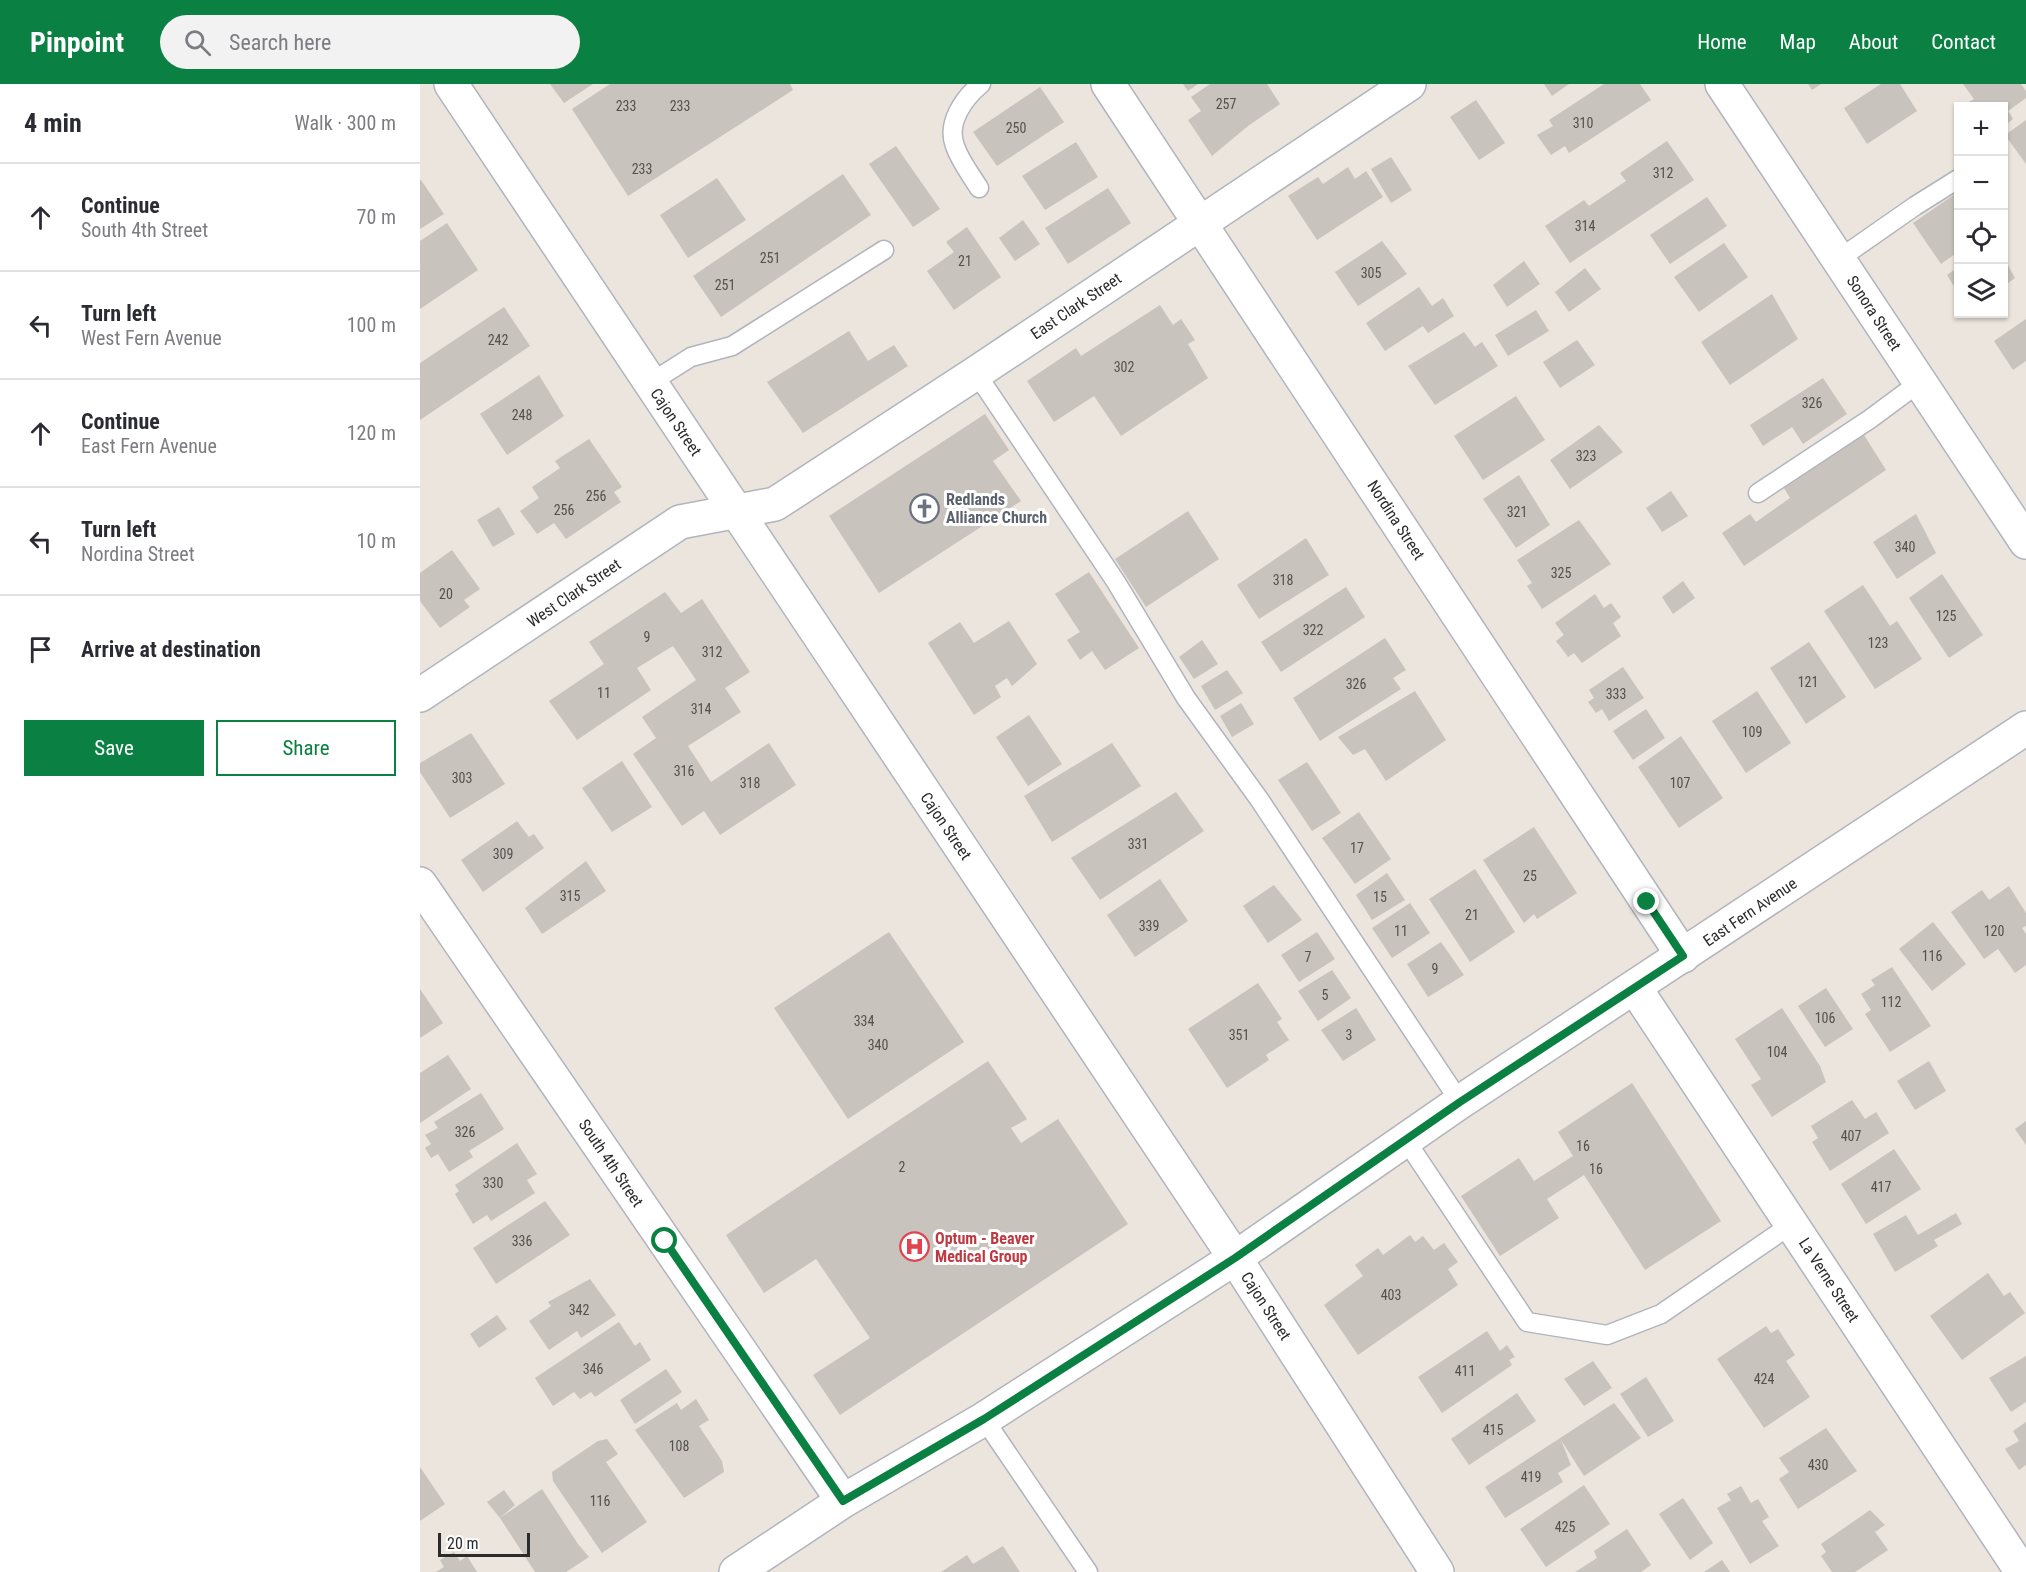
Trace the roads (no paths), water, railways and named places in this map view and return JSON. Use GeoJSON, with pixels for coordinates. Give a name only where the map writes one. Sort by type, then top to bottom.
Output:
{"type":"FeatureCollection","features":[{"type":"Feature","properties":{"kind":"street","name":"Cajon Street"},"geometry":{"type":"LineString","coordinates":[[451,84],[1235,1258],[1437,1572]]}},
{"type":"Feature","properties":{"kind":"street","name":"Nordina Street"},"geometry":{"type":"LineString","coordinates":[[1108,84],[1683,956]]}},
{"type":"Feature","properties":{"kind":"street","name":"East Clark Street"},"geometry":{"type":"LineString","coordinates":[[736,511],[775,504],[1409,84]]}},
{"type":"Feature","properties":{"kind":"street","name":"Sonora Street"},"geometry":{"type":"LineString","coordinates":[[1722,84],[2026,542]]}},
{"type":"Feature","properties":{"kind":"street","name":"West Clark Street"},"geometry":{"type":"LineString","coordinates":[[420,695],[680,522],[736,511]]}},
{"type":"Feature","properties":{"kind":"street","name":"East Fern Avenue"},"geometry":{"type":"LineString","coordinates":[[750,1568],[843,1501],[984,1419],[1235,1258],[1460,1102],[2026,728]]}},
{"type":"Feature","properties":{"kind":"street","name":"South 4th Street"},"geometry":{"type":"LineString","coordinates":[[420,884],[843,1501]]}},
{"type":"Feature","properties":{"kind":"street","name":"La Verne Street"},"geometry":{"type":"LineString","coordinates":[[1635,988],[2022,1572]]}},
{"type":"Feature","properties":{"kind":"lane"},"geometry":{"type":"LineString","coordinates":[[979,188],[954,145],[954,121],[963,103],[981,84]]}},
{"type":"Feature","properties":{"kind":"lane"},"geometry":{"type":"LineString","coordinates":[[1839,259],[1954,182]]}},
{"type":"Feature","properties":{"kind":"lane"},"geometry":{"type":"LineString","coordinates":[[650,383],[691,357],[732,346],[884,250]]}},
{"type":"Feature","properties":{"kind":"lane"},"geometry":{"type":"LineString","coordinates":[[976,373],[1116,582],[1186,698],[1259,799],[1460,1102]]}},
{"type":"Feature","properties":{"kind":"lane"},"geometry":{"type":"LineString","coordinates":[[1758,494],[1870,419],[1920,382]]}},
{"type":"Feature","properties":{"kind":"lane"},"geometry":{"type":"LineString","coordinates":[[1405,1139],[1527,1322],[1607,1335],[1661,1314],[1792,1224]]}},
{"type":"Feature","properties":{"kind":"lane"},"geometry":{"type":"LineString","coordinates":[[984,1419],[1088,1572]]}},
{"type":"Feature","properties":{"kind":"place","name":"Redlands Alliance Church"},"geometry":{"type":"Point","coordinates":[925,508]}},
{"type":"Feature","properties":{"kind":"place","name":"Optum - Beaver Medical Group"},"geometry":{"type":"Point","coordinates":[914,1247]}}]}
